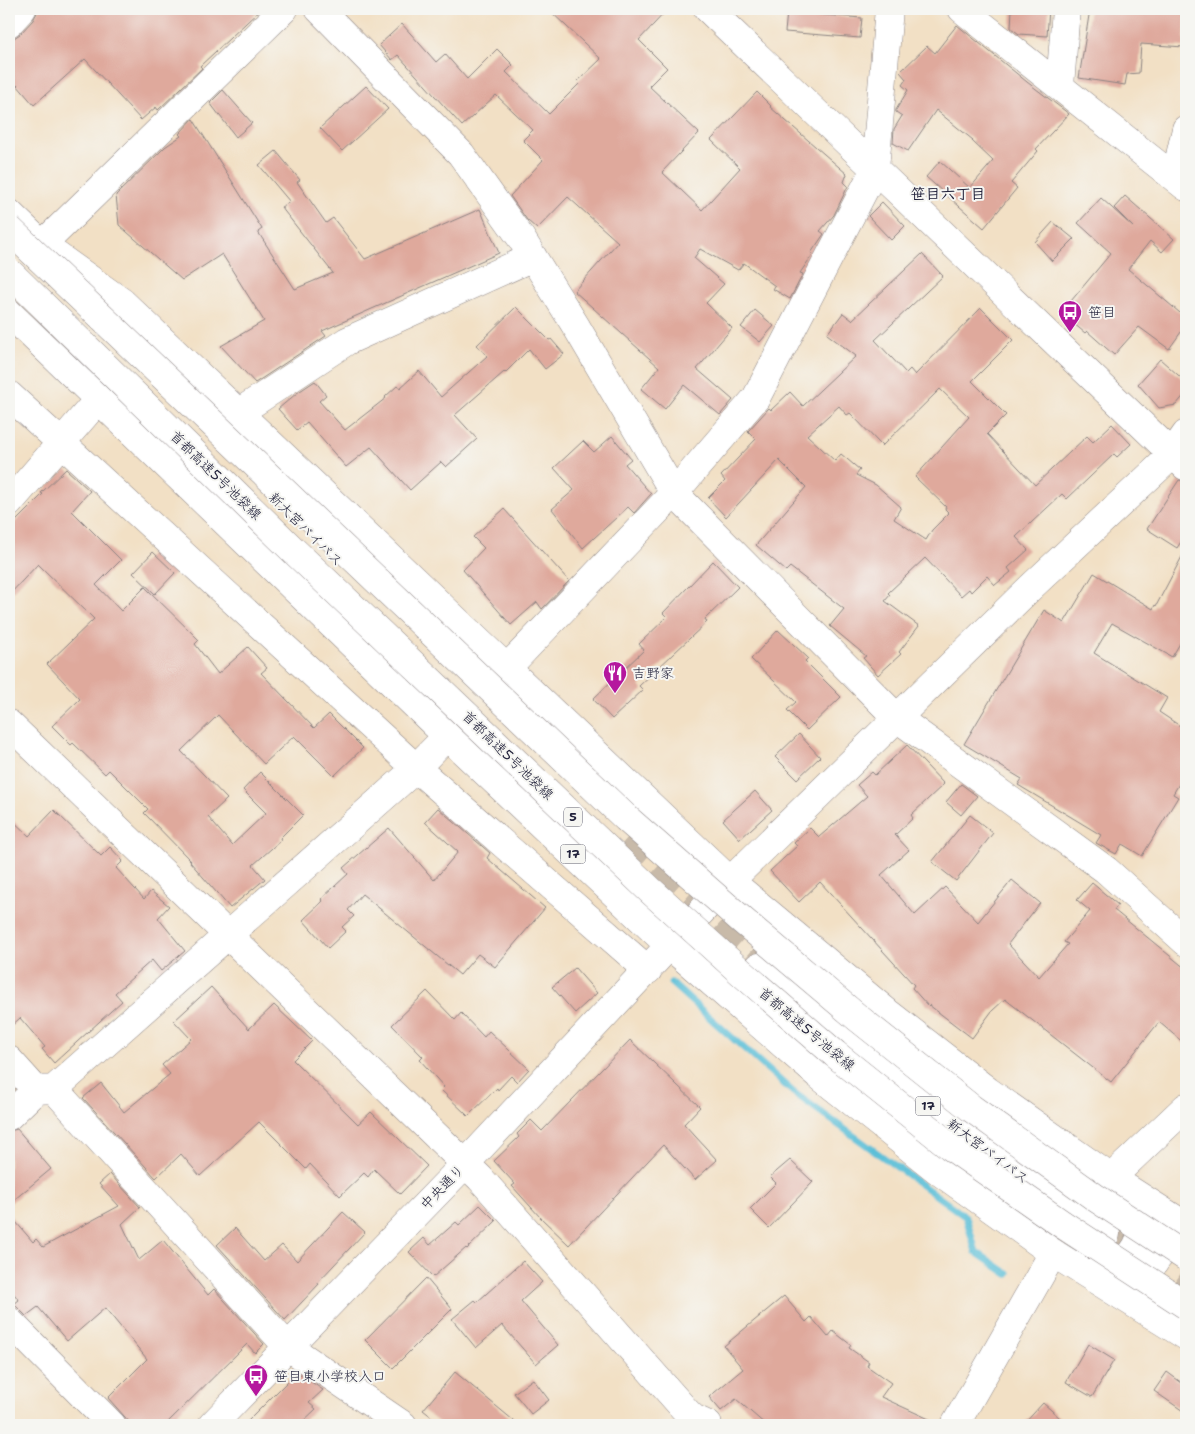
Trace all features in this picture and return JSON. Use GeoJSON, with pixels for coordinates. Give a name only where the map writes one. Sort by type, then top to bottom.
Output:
{"type":"FeatureCollection","features":[{"type":"Feature","properties":{"kind":"main road"},"geometry":{"type":"LineString","coordinates":[[9,23],[22,9]]}},
{"type":"Feature","properties":{"kind":"main road"},"geometry":{"type":"LineString","coordinates":[[284,9],[42,245],[122,302],[730,881],[888,1013],[988,1090],[1116,1180],[1186,1226]]}},
{"type":"Feature","properties":{"kind":"main road"},"geometry":{"type":"LineString","coordinates":[[319,9],[461,154],[533,257],[578,328],[674,493],[897,718],[1106,870],[1186,942]]}},
{"type":"Feature","properties":{"kind":"main road"},"geometry":{"type":"LineString","coordinates":[[708,9],[875,169],[1182,452]]}},
{"type":"Feature","properties":{"kind":"main road"},"geometry":{"type":"LineString","coordinates":[[506,669],[674,493],[756,398],[875,169],[889,9]]}},
{"type":"Feature","properties":{"kind":"main road"},"geometry":{"type":"LineString","coordinates":[[962,9],[1181,183]]}},
{"type":"Feature","properties":{"kind":"main road"},"geometry":{"type":"LineString","coordinates":[[1060,86],[1066,9]]}},
{"type":"Feature","properties":{"kind":"main road"},"geometry":{"type":"LineString","coordinates":[[1181,183],[1186,129]]}},
{"type":"Feature","properties":{"kind":"main road","name":"新大宮バイパス"},"geometry":{"type":"LineString","coordinates":[[9,213],[42,245],[169,390],[304,529],[616,833],[156,409],[9,280]]}},
{"type":"Feature","properties":{"kind":"main road"},"geometry":{"type":"LineString","coordinates":[[9,229],[626,818],[743,921],[858,1018],[972,1108],[1096,1198],[1186,1257]]}},
{"type":"Feature","properties":{"kind":"main road"},"geometry":{"type":"LineString","coordinates":[[238,413],[347,342],[533,257]]}},
{"type":"Feature","properties":{"kind":"main road","name":"首都高速5号池袋線"},"geometry":{"type":"LineString","coordinates":[[9,272],[291,548],[650,890],[742,974],[836,1054],[950,1146],[1062,1224],[1185,1293]]}},
{"type":"Feature","properties":{"kind":"main road","name":"17"},"geometry":{"type":"LineString","coordinates":[[9,313],[447,736],[670,946],[832,1086],[940,1172],[1062,1259],[1181,1333]]}},
{"type":"Feature","properties":{"kind":"main road"},"geometry":{"type":"LineString","coordinates":[[9,395],[416,768],[648,970]]}},
{"type":"Feature","properties":{"kind":"main road"},"geometry":{"type":"LineString","coordinates":[[9,503],[98,400]]}},
{"type":"Feature","properties":{"kind":"main road","name":"中央通り"},"geometry":{"type":"LineString","coordinates":[[212,1425],[465,1164],[730,881],[1030,588],[1182,452]]}},
{"type":"Feature","properties":{"kind":"main road"},"geometry":{"type":"LineString","coordinates":[[9,724],[480,1178],[687,1412],[708,1425]]}},
{"type":"Feature","properties":{"kind":"main road"},"geometry":{"type":"LineString","coordinates":[[9,1116],[45,1090],[229,936],[416,768],[447,736]]}},
{"type":"Feature","properties":{"kind":"main road","name":"新大宮バイパス"},"geometry":{"type":"LineString","coordinates":[[763,963],[1053,1182],[1109,1229]]}},
{"type":"Feature","properties":{"kind":"main road"},"geometry":{"type":"LineString","coordinates":[[9,1060],[45,1090],[287,1346],[403,1425]]}},
{"type":"Feature","properties":{"kind":"main road"},"geometry":{"type":"LineString","coordinates":[[1116,1180],[1186,1106]]}},
{"type":"Feature","properties":{"kind":"main road"},"geometry":{"type":"LineString","coordinates":[[955,1425],[1062,1259],[1102,1269],[1114,1267],[1128,1258],[1136,1247],[1141,1233],[1141,1217],[1136,1206],[1116,1180]]}},
{"type":"Feature","properties":{"kind":"main road"},"geometry":{"type":"LineString","coordinates":[[1181,1333],[1155,1304],[1148,1290],[1150,1274],[1155,1260],[1179,1242],[1186,1243]]}},
{"type":"Feature","properties":{"kind":"main road"},"geometry":{"type":"LineString","coordinates":[[9,1321],[112,1425]]}},
{"type":"Feature","properties":{"kind":"building"},"geometry":{"type":"Polygon","coordinates":[[[39,9],[261,9],[200,66],[202,68],[158,110],[156,107],[141,120],[85,59],[34,105],[17,85],[9,92],[9,38],[14,38],[20,34],[33,20],[39,9]]]}},
{"type":"Feature","properties":{"kind":"building"},"geometry":{"type":"Polygon","coordinates":[[[548,9],[668,9],[639,40],[667,68],[649,86],[699,133],[662,172],[702,210],[740,168],[711,140],[757,92],[770,107],[847,174],[844,182],[848,186],[834,215],[820,231],[824,234],[800,273],[803,274],[790,299],[773,289],[775,286],[744,263],[738,270],[700,249],[694,258],[724,284],[706,303],[732,328],[697,369],[733,400],[720,415],[684,385],[665,409],[641,389],[659,367],[574,291],[618,242],[568,197],[537,229],[527,220],[510,196],[543,160],[523,140],[533,130],[496,95],[462,126],[398,55],[392,60],[379,45],[402,24],[436,62],[445,54],[467,79],[497,49],[513,65],[506,72],[549,114],[579,84],[577,82],[601,59],[548,9]]]}},
{"type":"Feature","properties":{"kind":"building"},"geometry":{"type":"Polygon","coordinates":[[[1012,9],[1049,9],[1047,36],[1019,34],[1011,28],[1012,9]]]}},
{"type":"Feature","properties":{"kind":"building"},"geometry":{"type":"Polygon","coordinates":[[[1090,9],[1186,9],[1184,47],[1141,44],[1139,73],[1127,74],[1125,85],[1079,78],[1090,9]]]}},
{"type":"Feature","properties":{"kind":"building"},"geometry":{"type":"Polygon","coordinates":[[[787,12],[862,18],[860,38],[785,32],[787,12]]]}},
{"type":"Feature","properties":{"kind":"building"},"geometry":{"type":"Polygon","coordinates":[[[957,25],[1069,114],[1036,149],[1038,151],[1011,183],[1017,188],[984,228],[926,177],[940,161],[970,188],[993,161],[973,140],[936,110],[908,151],[893,143],[894,129],[902,116],[896,110],[908,90],[902,85],[906,79],[900,72],[927,46],[935,53],[957,25]]]}},
{"type":"Feature","properties":{"kind":"building"},"geometry":{"type":"Polygon","coordinates":[[[366,86],[388,109],[342,151],[320,128],[366,86]]]}},
{"type":"Feature","properties":{"kind":"building"},"geometry":{"type":"Polygon","coordinates":[[[223,90],[252,123],[236,137],[210,103],[223,90]]]}},
{"type":"Feature","properties":{"kind":"building"},"geometry":{"type":"Polygon","coordinates":[[[193,119],[262,229],[258,232],[295,289],[333,273],[281,207],[290,202],[259,165],[276,151],[300,180],[297,182],[326,223],[333,218],[365,259],[480,209],[499,253],[322,331],[326,336],[255,383],[221,346],[264,321],[222,254],[182,280],[119,225],[116,195],[165,147],[181,136],[179,134],[193,119]]]}},
{"type":"Feature","properties":{"kind":"building"},"geometry":{"type":"Polygon","coordinates":[[[1125,196],[1174,239],[1162,252],[1150,241],[1128,269],[1186,318],[1186,325],[1169,349],[1139,327],[1114,355],[1087,331],[1085,333],[1061,313],[1111,253],[1078,223],[1101,198],[1133,227],[1114,208],[1125,196]]]}},
{"type":"Feature","properties":{"kind":"building"},"geometry":{"type":"Polygon","coordinates":[[[882,202],[905,226],[891,240],[868,216],[882,202]]]}},
{"type":"Feature","properties":{"kind":"building"},"geometry":{"type":"Polygon","coordinates":[[[1053,222],[1074,239],[1052,261],[1035,242],[1053,222]]]}},
{"type":"Feature","properties":{"kind":"building"},"geometry":{"type":"Polygon","coordinates":[[[922,254],[943,276],[875,340],[906,373],[910,369],[915,375],[981,308],[1013,340],[972,381],[1006,415],[987,434],[1035,485],[1087,436],[1093,442],[1112,424],[1131,444],[1117,457],[1114,454],[1067,499],[1062,494],[1016,537],[1028,550],[1008,568],[1011,572],[995,585],[987,576],[971,592],[969,589],[961,596],[925,558],[888,593],[890,595],[885,601],[919,626],[899,652],[901,654],[878,675],[863,658],[866,656],[830,626],[844,609],[790,567],[786,571],[756,545],[806,487],[779,460],[726,517],[708,498],[725,481],[721,476],[756,439],[748,431],[769,408],[771,410],[790,392],[803,406],[856,356],[827,334],[843,313],[852,320],[922,254]],[[940,389],[882,446],[850,413],[847,415],[839,406],[807,435],[835,461],[841,454],[860,470],[856,475],[876,485],[901,507],[894,519],[926,540],[932,530],[949,513],[945,509],[946,507],[915,477],[969,417],[940,389]]]}},
{"type":"Feature","properties":{"kind":"building"},"geometry":{"type":"Polygon","coordinates":[[[516,307],[549,340],[551,339],[564,354],[545,369],[529,349],[505,373],[455,415],[477,439],[446,467],[441,462],[410,490],[371,447],[346,467],[307,422],[297,430],[278,409],[315,381],[326,395],[319,401],[345,430],[386,398],[398,385],[400,388],[419,371],[441,397],[487,356],[477,345],[516,307]]]}},
{"type":"Feature","properties":{"kind":"building"},"geometry":{"type":"Polygon","coordinates":[[[755,310],[774,326],[760,342],[741,327],[755,310]]]}},
{"type":"Feature","properties":{"kind":"building"},"geometry":{"type":"Polygon","coordinates":[[[1160,359],[1186,382],[1186,393],[1176,405],[1159,408],[1138,384],[1160,359]]]}},
{"type":"Feature","properties":{"kind":"building"},"geometry":{"type":"Polygon","coordinates":[[[612,436],[631,459],[625,464],[651,494],[634,513],[628,507],[583,548],[552,509],[574,490],[554,468],[583,441],[594,452],[612,436]]]}},
{"type":"Feature","properties":{"kind":"building"},"geometry":{"type":"Polygon","coordinates":[[[66,469],[90,491],[72,511],[121,560],[96,585],[121,611],[145,587],[199,640],[195,644],[218,674],[248,647],[267,668],[261,673],[314,728],[329,714],[363,748],[334,776],[294,736],[264,764],[218,715],[181,751],[227,799],[208,817],[232,845],[266,813],[243,790],[260,772],[303,815],[280,838],[281,840],[253,865],[265,879],[230,908],[191,861],[144,813],[148,809],[109,770],[105,774],[52,726],[80,699],[47,664],[94,619],[38,564],[9,595],[9,528],[66,469]]]}},
{"type":"Feature","properties":{"kind":"building"},"geometry":{"type":"Polygon","coordinates":[[[1179,480],[1186,481],[1186,534],[1177,548],[1147,529],[1179,480]]]}},
{"type":"Feature","properties":{"kind":"building"},"geometry":{"type":"Polygon","coordinates":[[[504,509],[569,581],[542,609],[537,602],[511,625],[463,570],[484,548],[473,537],[504,509]]]}},
{"type":"Feature","properties":{"kind":"building"},"geometry":{"type":"Polygon","coordinates":[[[1186,549],[1186,633],[1172,657],[1112,623],[1094,653],[1167,698],[1159,712],[1186,730],[1186,772],[1173,794],[1178,797],[1142,856],[1122,844],[1116,854],[1096,843],[1101,835],[1018,785],[1022,779],[964,744],[1044,610],[1064,623],[1094,573],[1153,609],[1186,549]]]}},
{"type":"Feature","properties":{"kind":"building"},"geometry":{"type":"Polygon","coordinates":[[[153,552],[175,573],[155,594],[133,573],[153,552]]]}},
{"type":"Feature","properties":{"kind":"building"},"geometry":{"type":"Polygon","coordinates":[[[713,561],[738,587],[705,619],[707,622],[639,686],[643,690],[612,719],[593,699],[644,650],[639,644],[667,617],[663,613],[713,561]]]}},
{"type":"Feature","properties":{"kind":"building"},"geometry":{"type":"Polygon","coordinates":[[[778,630],[808,658],[805,661],[841,697],[807,730],[787,710],[796,702],[751,659],[778,630]]]}},
{"type":"Feature","properties":{"kind":"building"},"geometry":{"type":"Polygon","coordinates":[[[799,734],[820,757],[797,779],[775,757],[799,734]]]}},
{"type":"Feature","properties":{"kind":"building"},"geometry":{"type":"Polygon","coordinates":[[[907,745],[944,784],[911,815],[913,818],[895,835],[909,850],[881,875],[915,915],[945,887],[978,922],[1012,880],[1040,903],[1008,944],[1039,977],[1068,944],[1064,942],[1090,911],[1077,900],[1092,883],[1118,905],[1114,910],[1186,969],[1186,1045],[1159,1022],[1111,1082],[1005,999],[992,1011],[972,1038],[928,1006],[912,988],[914,985],[820,882],[799,902],[770,871],[797,846],[794,843],[810,828],[819,837],[867,796],[857,785],[872,772],[875,775],[907,745]]]}},
{"type":"Feature","properties":{"kind":"building"},"geometry":{"type":"Polygon","coordinates":[[[961,784],[977,796],[961,815],[946,802],[961,784]]]}},
{"type":"Feature","properties":{"kind":"building"},"geometry":{"type":"Polygon","coordinates":[[[755,791],[772,810],[740,839],[723,820],[755,791]]]}},
{"type":"Feature","properties":{"kind":"building"},"geometry":{"type":"Polygon","coordinates":[[[438,808],[490,853],[487,858],[545,908],[495,967],[478,954],[460,975],[362,894],[348,910],[354,916],[342,927],[346,931],[328,948],[303,920],[323,901],[321,899],[348,874],[343,868],[389,828],[434,880],[458,852],[425,822],[438,808]]]}},
{"type":"Feature","properties":{"kind":"building"},"geometry":{"type":"Polygon","coordinates":[[[54,810],[101,856],[110,847],[123,861],[116,868],[144,899],[151,891],[169,906],[158,918],[185,951],[161,971],[152,960],[115,993],[122,1001],[54,1063],[42,1049],[45,1047],[20,1018],[9,1028],[9,817],[29,836],[54,810]]]}},
{"type":"Feature","properties":{"kind":"building"},"geometry":{"type":"Polygon","coordinates":[[[970,815],[993,833],[956,881],[932,862],[970,815]]]}},
{"type":"Feature","properties":{"kind":"building"},"geometry":{"type":"Polygon","coordinates":[[[575,968],[597,993],[575,1013],[552,987],[575,968]]]}},
{"type":"Feature","properties":{"kind":"building"},"geometry":{"type":"Polygon","coordinates":[[[211,987],[249,1029],[274,1005],[312,1041],[293,1060],[358,1124],[371,1112],[427,1166],[400,1194],[374,1169],[368,1177],[364,1173],[340,1196],[310,1164],[306,1169],[259,1122],[200,1176],[181,1154],[156,1178],[83,1098],[101,1083],[124,1112],[170,1074],[162,1065],[191,1039],[174,1021],[211,987]]]}},
{"type":"Feature","properties":{"kind":"building"},"geometry":{"type":"Polygon","coordinates":[[[427,991],[455,1020],[461,1013],[484,1037],[489,1031],[529,1069],[517,1082],[511,1076],[468,1116],[441,1090],[444,1087],[420,1060],[423,1057],[392,1025],[427,991]]]}},
{"type":"Feature","properties":{"kind":"building"},"geometry":{"type":"Polygon","coordinates":[[[630,1040],[700,1107],[684,1124],[717,1160],[695,1180],[663,1145],[569,1245],[512,1186],[515,1184],[494,1161],[519,1137],[517,1134],[531,1120],[542,1131],[630,1040]]]}},
{"type":"Feature","properties":{"kind":"building"},"geometry":{"type":"Polygon","coordinates":[[[17,1129],[51,1169],[9,1204],[9,1131],[17,1129]]]}},
{"type":"Feature","properties":{"kind":"building"},"geometry":{"type":"Polygon","coordinates":[[[790,1160],[813,1182],[769,1228],[750,1209],[776,1183],[770,1177],[790,1160]]]}},
{"type":"Feature","properties":{"kind":"building"},"geometry":{"type":"Polygon","coordinates":[[[110,1174],[140,1207],[122,1224],[139,1260],[163,1240],[208,1295],[214,1289],[264,1344],[255,1353],[247,1344],[165,1425],[132,1425],[108,1398],[147,1359],[105,1308],[67,1341],[38,1307],[26,1316],[14,1304],[19,1300],[9,1288],[9,1214],[33,1242],[36,1239],[43,1247],[119,1206],[99,1184],[110,1174]]]}},
{"type":"Feature","properties":{"kind":"building"},"geometry":{"type":"Polygon","coordinates":[[[480,1205],[496,1221],[467,1249],[433,1277],[409,1252],[424,1238],[430,1245],[456,1222],[459,1225],[480,1205]]]}},
{"type":"Feature","properties":{"kind":"building"},"geometry":{"type":"Polygon","coordinates":[[[343,1212],[365,1232],[285,1320],[217,1245],[235,1228],[264,1261],[282,1245],[297,1261],[343,1212]]]}},
{"type":"Feature","properties":{"kind":"building"},"geometry":{"type":"Polygon","coordinates":[[[523,1261],[542,1282],[521,1301],[558,1345],[536,1364],[502,1325],[476,1348],[452,1319],[475,1300],[477,1302],[523,1261]]]}},
{"type":"Feature","properties":{"kind":"building"},"geometry":{"type":"Polygon","coordinates":[[[426,1278],[452,1309],[393,1368],[365,1340],[426,1278]]]}},
{"type":"Feature","properties":{"kind":"building"},"geometry":{"type":"Polygon","coordinates":[[[784,1296],[806,1322],[811,1317],[828,1337],[833,1331],[851,1345],[849,1348],[869,1362],[867,1366],[891,1383],[881,1397],[940,1424],[766,1425],[736,1399],[721,1411],[709,1397],[743,1369],[724,1346],[784,1296]]]}},
{"type":"Feature","properties":{"kind":"building"},"geometry":{"type":"Polygon","coordinates":[[[1088,1344],[1114,1360],[1092,1397],[1066,1382],[1088,1344]]]}},
{"type":"Feature","properties":{"kind":"building"},"geometry":{"type":"Polygon","coordinates":[[[297,1372],[323,1390],[309,1403],[316,1409],[299,1425],[244,1425],[297,1372]]]}},
{"type":"Feature","properties":{"kind":"building"},"geometry":{"type":"Polygon","coordinates":[[[455,1372],[519,1425],[442,1425],[423,1410],[455,1372]]]}},
{"type":"Feature","properties":{"kind":"building"},"geometry":{"type":"Polygon","coordinates":[[[1167,1372],[1186,1386],[1186,1413],[1154,1391],[1167,1372]]]}},
{"type":"Feature","properties":{"kind":"building"},"geometry":{"type":"Polygon","coordinates":[[[533,1379],[549,1400],[531,1414],[514,1393],[533,1379]]]}},
{"type":"Feature","properties":{"kind":"building"},"geometry":{"type":"Polygon","coordinates":[[[1043,1403],[1068,1425],[1023,1425],[1043,1403]]]}},
{"type":"Feature","properties":{"kind":"waterway"},"geometry":{"type":"LineString","coordinates":[[671,983],[793,1092],[966,1217],[976,1252],[1008,1274]]}},
{"type":"Feature","properties":{"kind":"tunnel"},"geometry":{"type":"LineString","coordinates":[[621,845],[759,967]]}},
{"type":"Feature","properties":{"kind":"tunnel"},"geometry":{"type":"LineString","coordinates":[[1106,1234],[1182,1286]]}},
{"type":"Feature","properties":{"kind":"place","name":"笹目"},"geometry":{"type":"Point","coordinates":[1070,333]}},
{"type":"Feature","properties":{"kind":"place","name":"吉野家"},"geometry":{"type":"Point","coordinates":[615,694]}},
{"type":"Feature","properties":{"kind":"place","name":"笹目東小学校入口"},"geometry":{"type":"Point","coordinates":[256,1397]}},
{"type":"Feature","properties":{"kind":"district","name":"笹目六丁目"},"geometry":{"type":"Point","coordinates":[948,194]}}]}
